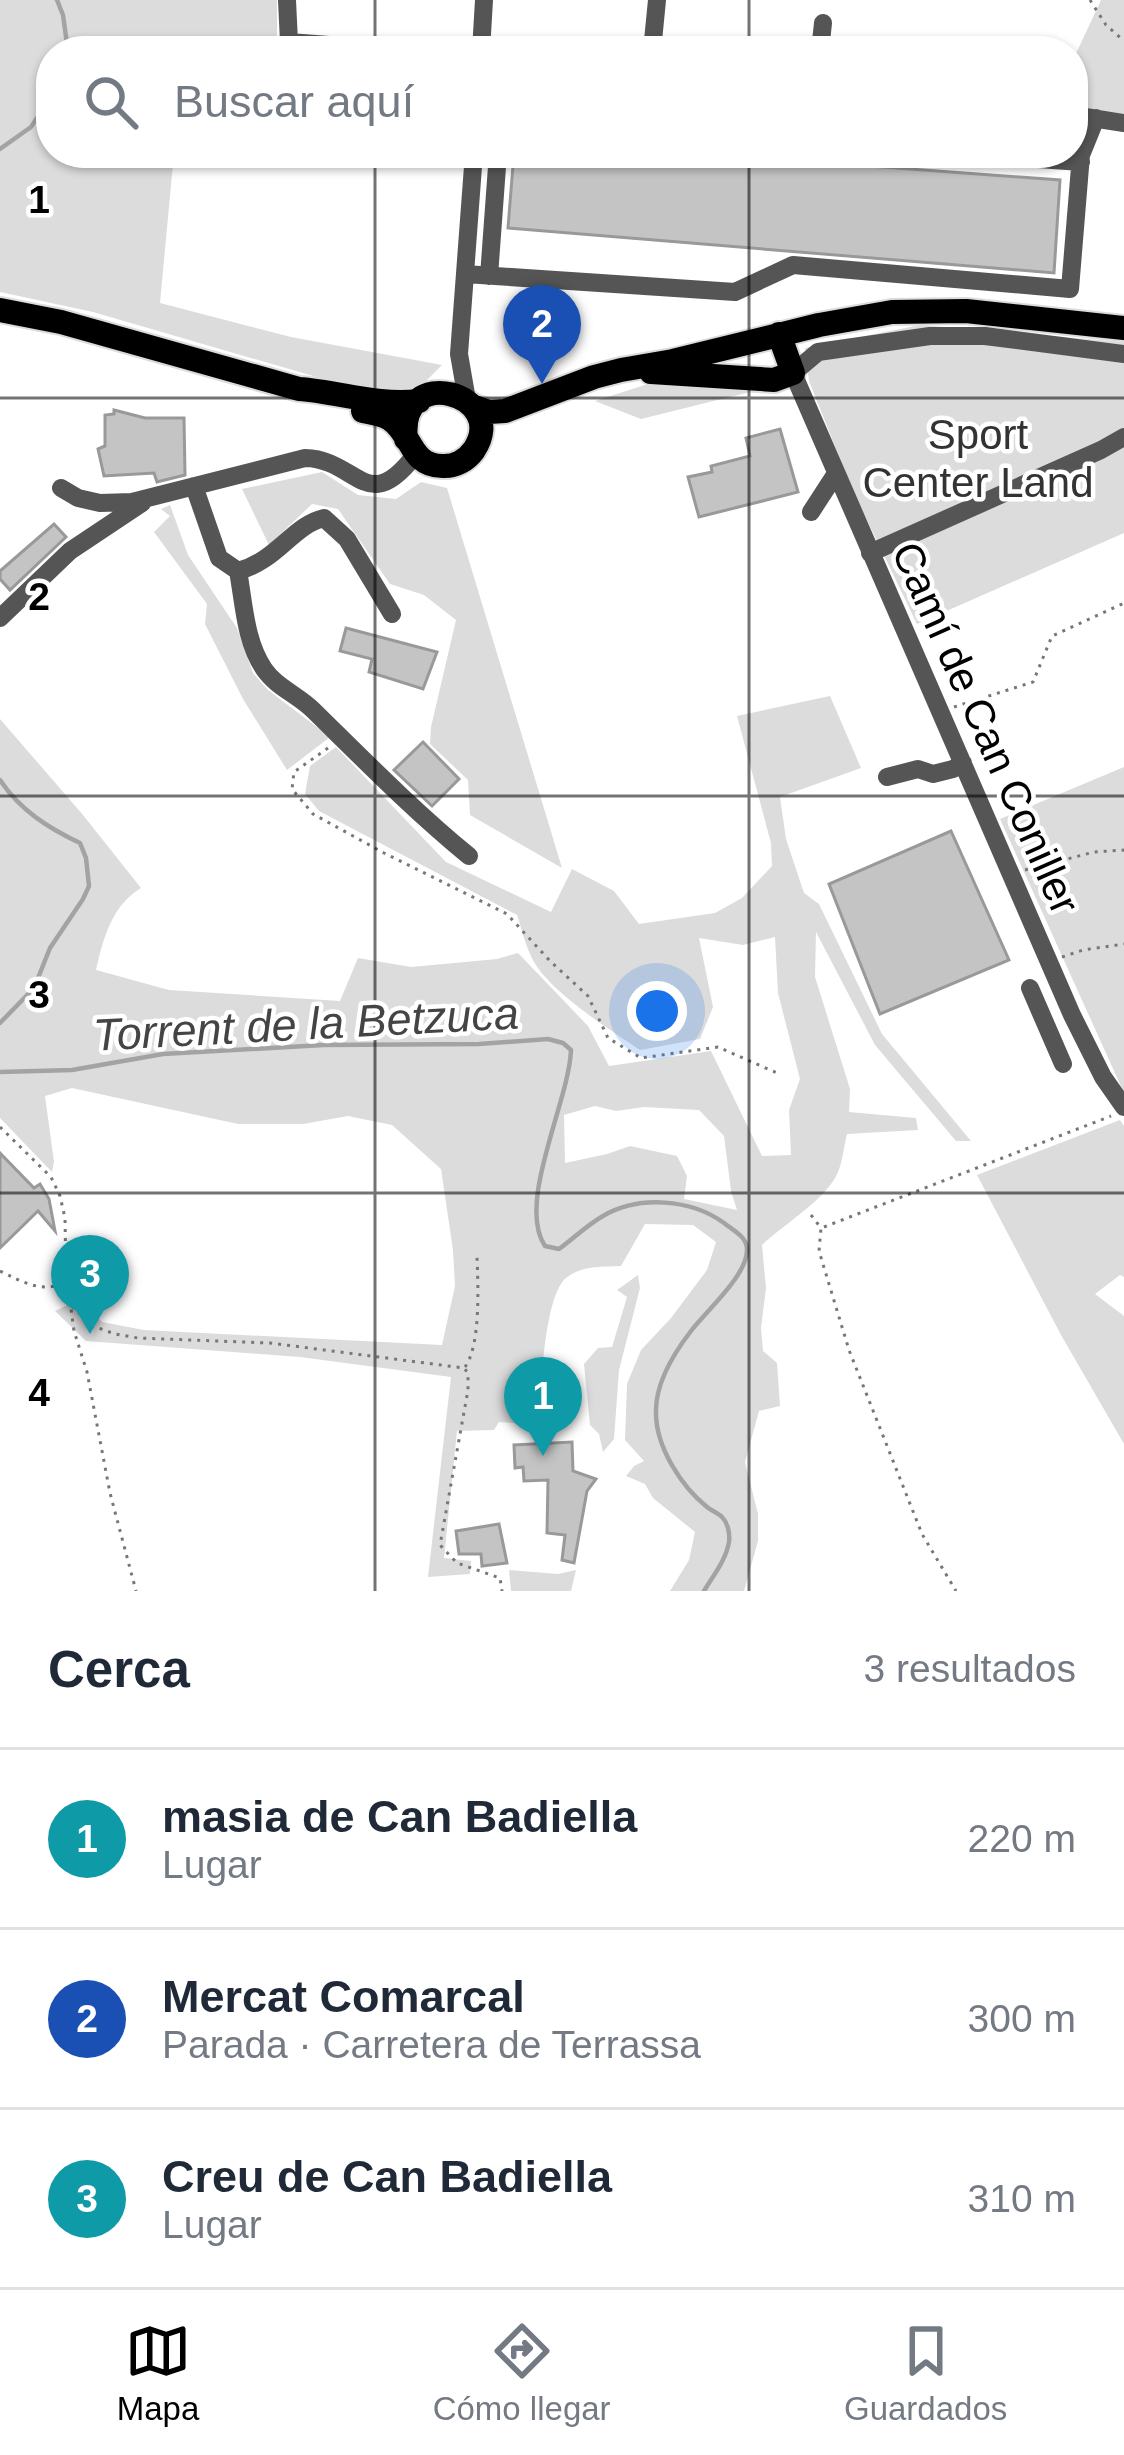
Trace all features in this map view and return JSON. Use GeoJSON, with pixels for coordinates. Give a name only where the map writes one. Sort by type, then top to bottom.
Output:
{"type":"FeatureCollection","features":[{"type":"Feature","properties":{"kind":"main road"},"geometry":{"type":"LineString","coordinates":[[0,310],[62,322],[299,389],[378,402],[447,392],[489,412],[505,411],[594,377],[673,361]]}},
{"type":"Feature","properties":{"kind":"main road"},"geometry":{"type":"LineString","coordinates":[[299,389],[317,400],[388,418],[431,465],[446,466],[466,459],[477,444],[501,427],[586,391],[673,361],[867,315],[942,310],[1124,328]]}},
{"type":"Feature","properties":{"kind":"main road"},"geometry":{"type":"LineString","coordinates":[[648,371],[766,381],[793,373],[779,334]]}},
{"type":"Feature","properties":{"kind":"main road"},"geometry":{"type":"LineString","coordinates":[[411,447],[406,419],[425,397]]}},
{"type":"Feature","properties":{"kind":"main road"},"geometry":{"type":"LineString","coordinates":[[469,403],[480,427],[477,444]]}},
{"type":"Feature","properties":{"kind":"street"},"geometry":{"type":"LineString","coordinates":[[285,36],[287,0]]}},
{"type":"Feature","properties":{"kind":"street"},"geometry":{"type":"LineString","coordinates":[[482,36],[484,0]]}},
{"type":"Feature","properties":{"kind":"street"},"geometry":{"type":"LineString","coordinates":[[653,36],[657,0]]}},
{"type":"Feature","properties":{"kind":"street"},"geometry":{"type":"LineString","coordinates":[[822,36],[823,23]]}},
{"type":"Feature","properties":{"kind":"street"},"geometry":{"type":"LineString","coordinates":[[1088,117],[1124,123]]}},
{"type":"Feature","properties":{"kind":"street"},"geometry":{"type":"LineString","coordinates":[[1088,141],[1096,118]]}},
{"type":"Feature","properties":{"kind":"street"},"geometry":{"type":"LineString","coordinates":[[469,403],[459,354],[473,168]]}},
{"type":"Feature","properties":{"kind":"street"},"geometry":{"type":"LineString","coordinates":[[489,276],[497,168]]}},
{"type":"Feature","properties":{"kind":"street"},"geometry":{"type":"LineString","coordinates":[[465,274],[735,292],[793,266],[1070,289],[1080,168]]}},
{"type":"Feature","properties":{"kind":"street"},"geometry":{"type":"LineString","coordinates":[[793,373],[818,352],[930,336],[985,336],[1124,354]]}},
{"type":"Feature","properties":{"kind":"street"},"geometry":{"type":"LineString","coordinates":[[425,397],[447,379],[459,354]]}},
{"type":"Feature","properties":{"kind":"street","name":"Camí de Can Coniller"},"geometry":{"type":"LineString","coordinates":[[793,373],[1074,1019],[1124,1109]]}},
{"type":"Feature","properties":{"kind":"street"},"geometry":{"type":"LineString","coordinates":[[870,553],[1124,437]]}},
{"type":"Feature","properties":{"kind":"street"},"geometry":{"type":"LineString","coordinates":[[61,488],[100,503],[132,502],[305,458],[329,461],[359,481],[380,484],[391,480],[411,447]]}},
{"type":"Feature","properties":{"kind":"street"},"geometry":{"type":"LineString","coordinates":[[811,512],[835,475]]}},
{"type":"Feature","properties":{"kind":"street"},"geometry":{"type":"LineString","coordinates":[[194,486],[219,558],[238,571],[249,637],[263,669],[469,856]]}},
{"type":"Feature","properties":{"kind":"street"},"geometry":{"type":"LineString","coordinates":[[0,618],[70,551],[152,497]]}},
{"type":"Feature","properties":{"kind":"street"},"geometry":{"type":"LineString","coordinates":[[238,571],[256,566],[312,520],[324,518],[347,539],[392,614]]}},
{"type":"Feature","properties":{"kind":"street"},"geometry":{"type":"LineString","coordinates":[[887,777],[918,769],[933,774],[963,763]]}},
{"type":"Feature","properties":{"kind":"street"},"geometry":{"type":"LineString","coordinates":[[1030,988],[1063,1064]]}},
{"type":"Feature","properties":{"kind":"street"},"geometry":{"type":"LineString","coordinates":[[1048,1030],[1074,1019]]}},
{"type":"Feature","properties":{"kind":"path"},"geometry":{"type":"LineString","coordinates":[[1090,0],[1106,25],[1124,41]]}},
{"type":"Feature","properties":{"kind":"path"},"geometry":{"type":"LineString","coordinates":[[940,711],[1033,682],[1052,636],[1124,603]]}},
{"type":"Feature","properties":{"kind":"path"},"geometry":{"type":"LineString","coordinates":[[341,739],[294,772],[292,789],[313,814],[508,914],[588,996],[608,1038],[641,1058],[718,1047],[777,1073]]}},
{"type":"Feature","properties":{"kind":"path"},"geometry":{"type":"LineString","coordinates":[[1011,874],[1094,852],[1124,850]]}},
{"type":"Feature","properties":{"kind":"path"},"geometry":{"type":"LineString","coordinates":[[1049,961],[1124,944]]}},
{"type":"Feature","properties":{"kind":"path"},"geometry":{"type":"LineString","coordinates":[[821,1228],[1124,1109]]}},
{"type":"Feature","properties":{"kind":"path"},"geometry":{"type":"LineString","coordinates":[[0,1127],[56,1186],[65,1218],[74,1331],[136,1591]]}},
{"type":"Feature","properties":{"kind":"path"},"geometry":{"type":"LineString","coordinates":[[811,1216],[821,1228],[819,1251],[849,1350],[922,1534],[956,1591]]}},
{"type":"Feature","properties":{"kind":"path"},"geometry":{"type":"LineString","coordinates":[[464,1368],[472,1358],[475,1333],[477,1257]]}},
{"type":"Feature","properties":{"kind":"path"},"geometry":{"type":"LineString","coordinates":[[0,1271],[43,1289],[67,1282]]}},
{"type":"Feature","properties":{"kind":"path"},"geometry":{"type":"LineString","coordinates":[[71,1306],[93,1326],[138,1338],[270,1342],[464,1368],[468,1390],[440,1545],[457,1563],[500,1578],[502,1591]]}},
{"type":"Feature","properties":{"kind":"green space"},"geometry":{"type":"Polygon","coordinates":[[[0,0],[277,0],[277,36],[36,36],[36,168],[173,168],[160,303],[291,337],[442,365],[423,384],[401,392],[351,387],[93,312],[0,292],[0,0]]]}},
{"type":"Feature","properties":{"kind":"green space"},"geometry":{"type":"Polygon","coordinates":[[[1101,0],[1124,0],[1124,114],[1088,108],[1088,36],[1084,36],[1101,0]]]}},
{"type":"Feature","properties":{"kind":"green space","name":"Sport Center Land"},"geometry":{"type":"Polygon","coordinates":[[[920,325],[1124,342],[1124,533],[917,624],[852,489],[809,381],[805,348],[920,325]]]}},
{"type":"Feature","properties":{"kind":"green space"},"geometry":{"type":"Polygon","coordinates":[[[651,383],[758,390],[641,419],[595,401],[651,383]]]}},
{"type":"Feature","properties":{"kind":"green space"},"geometry":{"type":"Polygon","coordinates":[[[322,472],[358,495],[396,499],[421,482],[447,488],[562,868],[470,815],[468,780],[430,744],[456,620],[424,595],[390,584],[338,509],[312,504],[269,545],[242,489],[322,472]]]}},
{"type":"Feature","properties":{"kind":"green space"},"geometry":{"type":"Polygon","coordinates":[[[170,505],[188,555],[237,628],[253,673],[330,737],[287,770],[205,624],[207,604],[154,532],[170,516],[161,509],[170,505]]]}},
{"type":"Feature","properties":{"kind":"green space"},"geometry":{"type":"Polygon","coordinates":[[[830,696],[861,768],[780,797],[786,839],[804,893],[819,904],[882,1034],[971,1141],[956,1141],[875,1045],[816,932],[815,977],[850,1089],[849,1112],[916,1118],[918,1130],[847,1134],[832,1182],[762,1245],[763,1351],[777,1363],[780,1406],[759,1411],[745,1462],[758,1514],[758,1541],[744,1591],[670,1591],[689,1560],[695,1532],[653,1498],[645,1484],[626,1476],[644,1461],[625,1440],[627,1384],[641,1350],[707,1270],[716,1242],[693,1225],[645,1224],[621,1266],[585,1269],[566,1278],[553,1302],[546,1339],[539,1408],[546,1425],[499,1422],[494,1430],[457,1431],[444,1558],[471,1561],[470,1574],[428,1577],[451,1377],[300,1357],[86,1341],[55,1311],[80,1299],[102,1322],[144,1330],[442,1345],[455,1286],[453,1250],[441,1169],[392,1125],[348,1116],[303,1124],[238,1124],[72,1088],[45,1096],[52,1172],[0,1118],[0,719],[141,888],[116,913],[96,970],[169,990],[340,1001],[358,958],[411,967],[518,953],[588,1026],[609,1066],[711,1051],[762,1156],[791,1155],[789,1110],[800,1079],[778,993],[775,937],[743,945],[699,938],[713,1007],[700,1039],[640,1050],[582,1010],[543,974],[517,915],[319,811],[305,794],[310,766],[336,747],[446,862],[551,912],[572,869],[614,891],[639,924],[715,913],[742,898],[772,866],[771,843],[737,716],[830,696]],[[595,1106],[564,1115],[565,1163],[630,1146],[677,1156],[687,1176],[684,1199],[737,1210],[724,1136],[699,1110],[644,1107],[616,1111],[595,1106]]]}},
{"type":"Feature","properties":{"kind":"green space"},"geometry":{"type":"Polygon","coordinates":[[[1124,767],[1124,1093],[1000,819],[1124,767]]]}},
{"type":"Feature","properties":{"kind":"green space"},"geometry":{"type":"Polygon","coordinates":[[[1120,1120],[1124,1126],[1124,1277],[1120,1275],[1095,1294],[1124,1316],[1124,1444],[977,1175],[1120,1120]]]}},
{"type":"Feature","properties":{"kind":"green space"},"geometry":{"type":"Polygon","coordinates":[[[638,1275],[640,1288],[619,1370],[614,1439],[603,1452],[599,1434],[590,1425],[584,1364],[598,1348],[612,1347],[627,1297],[617,1290],[638,1275]]]}},
{"type":"Feature","properties":{"kind":"green space"},"geometry":{"type":"Polygon","coordinates":[[[509,1570],[558,1574],[576,1570],[571,1591],[511,1591],[509,1570]]]}},
{"type":"Feature","properties":{"kind":"building"},"geometry":{"type":"Polygon","coordinates":[[[513,168],[898,168],[1060,180],[1054,273],[508,228],[513,168]]]}},
{"type":"Feature","properties":{"kind":"building"},"geometry":{"type":"Polygon","coordinates":[[[114,410],[145,418],[184,418],[185,475],[157,482],[154,473],[104,476],[98,449],[105,446],[105,415],[114,410]]]}},
{"type":"Feature","properties":{"kind":"building"},"geometry":{"type":"Polygon","coordinates":[[[780,429],[798,492],[699,517],[688,477],[750,456],[746,438],[780,429]]]}},
{"type":"Feature","properties":{"kind":"building"},"geometry":{"type":"Polygon","coordinates":[[[54,524],[66,537],[10,590],[0,579],[0,571],[54,524]]]}},
{"type":"Feature","properties":{"kind":"building"},"geometry":{"type":"Polygon","coordinates":[[[346,628],[437,652],[423,689],[369,672],[372,659],[340,651],[346,628]]]}},
{"type":"Feature","properties":{"kind":"building"},"geometry":{"type":"Polygon","coordinates":[[[423,742],[459,779],[432,806],[394,770],[423,742]]]}},
{"type":"Feature","properties":{"kind":"building"},"geometry":{"type":"Polygon","coordinates":[[[951,831],[1009,960],[880,1014],[829,884],[951,831]]]}},
{"type":"Feature","properties":{"kind":"building"},"geometry":{"type":"Polygon","coordinates":[[[0,1153],[34,1188],[40,1184],[49,1199],[55,1231],[38,1211],[0,1248],[0,1153]]]}},
{"type":"Feature","properties":{"kind":"building"},"geometry":{"type":"Polygon","coordinates":[[[572,1442],[573,1471],[596,1479],[587,1491],[574,1563],[562,1560],[565,1535],[547,1533],[548,1480],[524,1481],[523,1467],[515,1468],[514,1445],[572,1442]]]}},
{"type":"Feature","properties":{"kind":"building"},"geometry":{"type":"Polygon","coordinates":[[[499,1524],[507,1563],[482,1566],[481,1554],[459,1554],[456,1531],[499,1524]]]}},
{"type":"Feature","properties":{"kind":"waterway","name":"Torrent de la Betzuca"},"geometry":{"type":"LineString","coordinates":[[57,0],[66,36]]}},
{"type":"Feature","properties":{"kind":"waterway","name":"Torrent de la Betzuca"},"geometry":{"type":"LineString","coordinates":[[0,149],[36,120]]}},
{"type":"Feature","properties":{"kind":"waterway","name":"Torrent de la Betzuca"},"geometry":{"type":"LineString","coordinates":[[0,780],[36,817],[80,843],[89,886],[50,948],[34,988],[0,1023]]}},
{"type":"Feature","properties":{"kind":"waterway","name":"Torrent de la Betzuca"},"geometry":{"type":"LineString","coordinates":[[0,1072],[72,1070],[163,1054],[323,1045],[548,1039],[563,1043],[571,1050],[568,1072],[537,1205],[545,1246],[559,1249],[603,1216],[648,1203],[681,1205],[711,1215],[739,1234],[746,1245],[734,1281],[672,1359],[657,1402],[660,1439],[672,1465],[728,1529],[725,1555],[704,1591]]}},
{"type":"Feature","properties":{"kind":"place","name":"Mercat Comarcal"},"geometry":{"type":"Point","coordinates":[542,384]}},
{"type":"Feature","properties":{"kind":"place","name":"Creu de Can Badiella"},"geometry":{"type":"Point","coordinates":[90,1334]}},
{"type":"Feature","properties":{"kind":"place","name":"masia de Can Badiella"},"geometry":{"type":"Point","coordinates":[543,1456]}}]}
